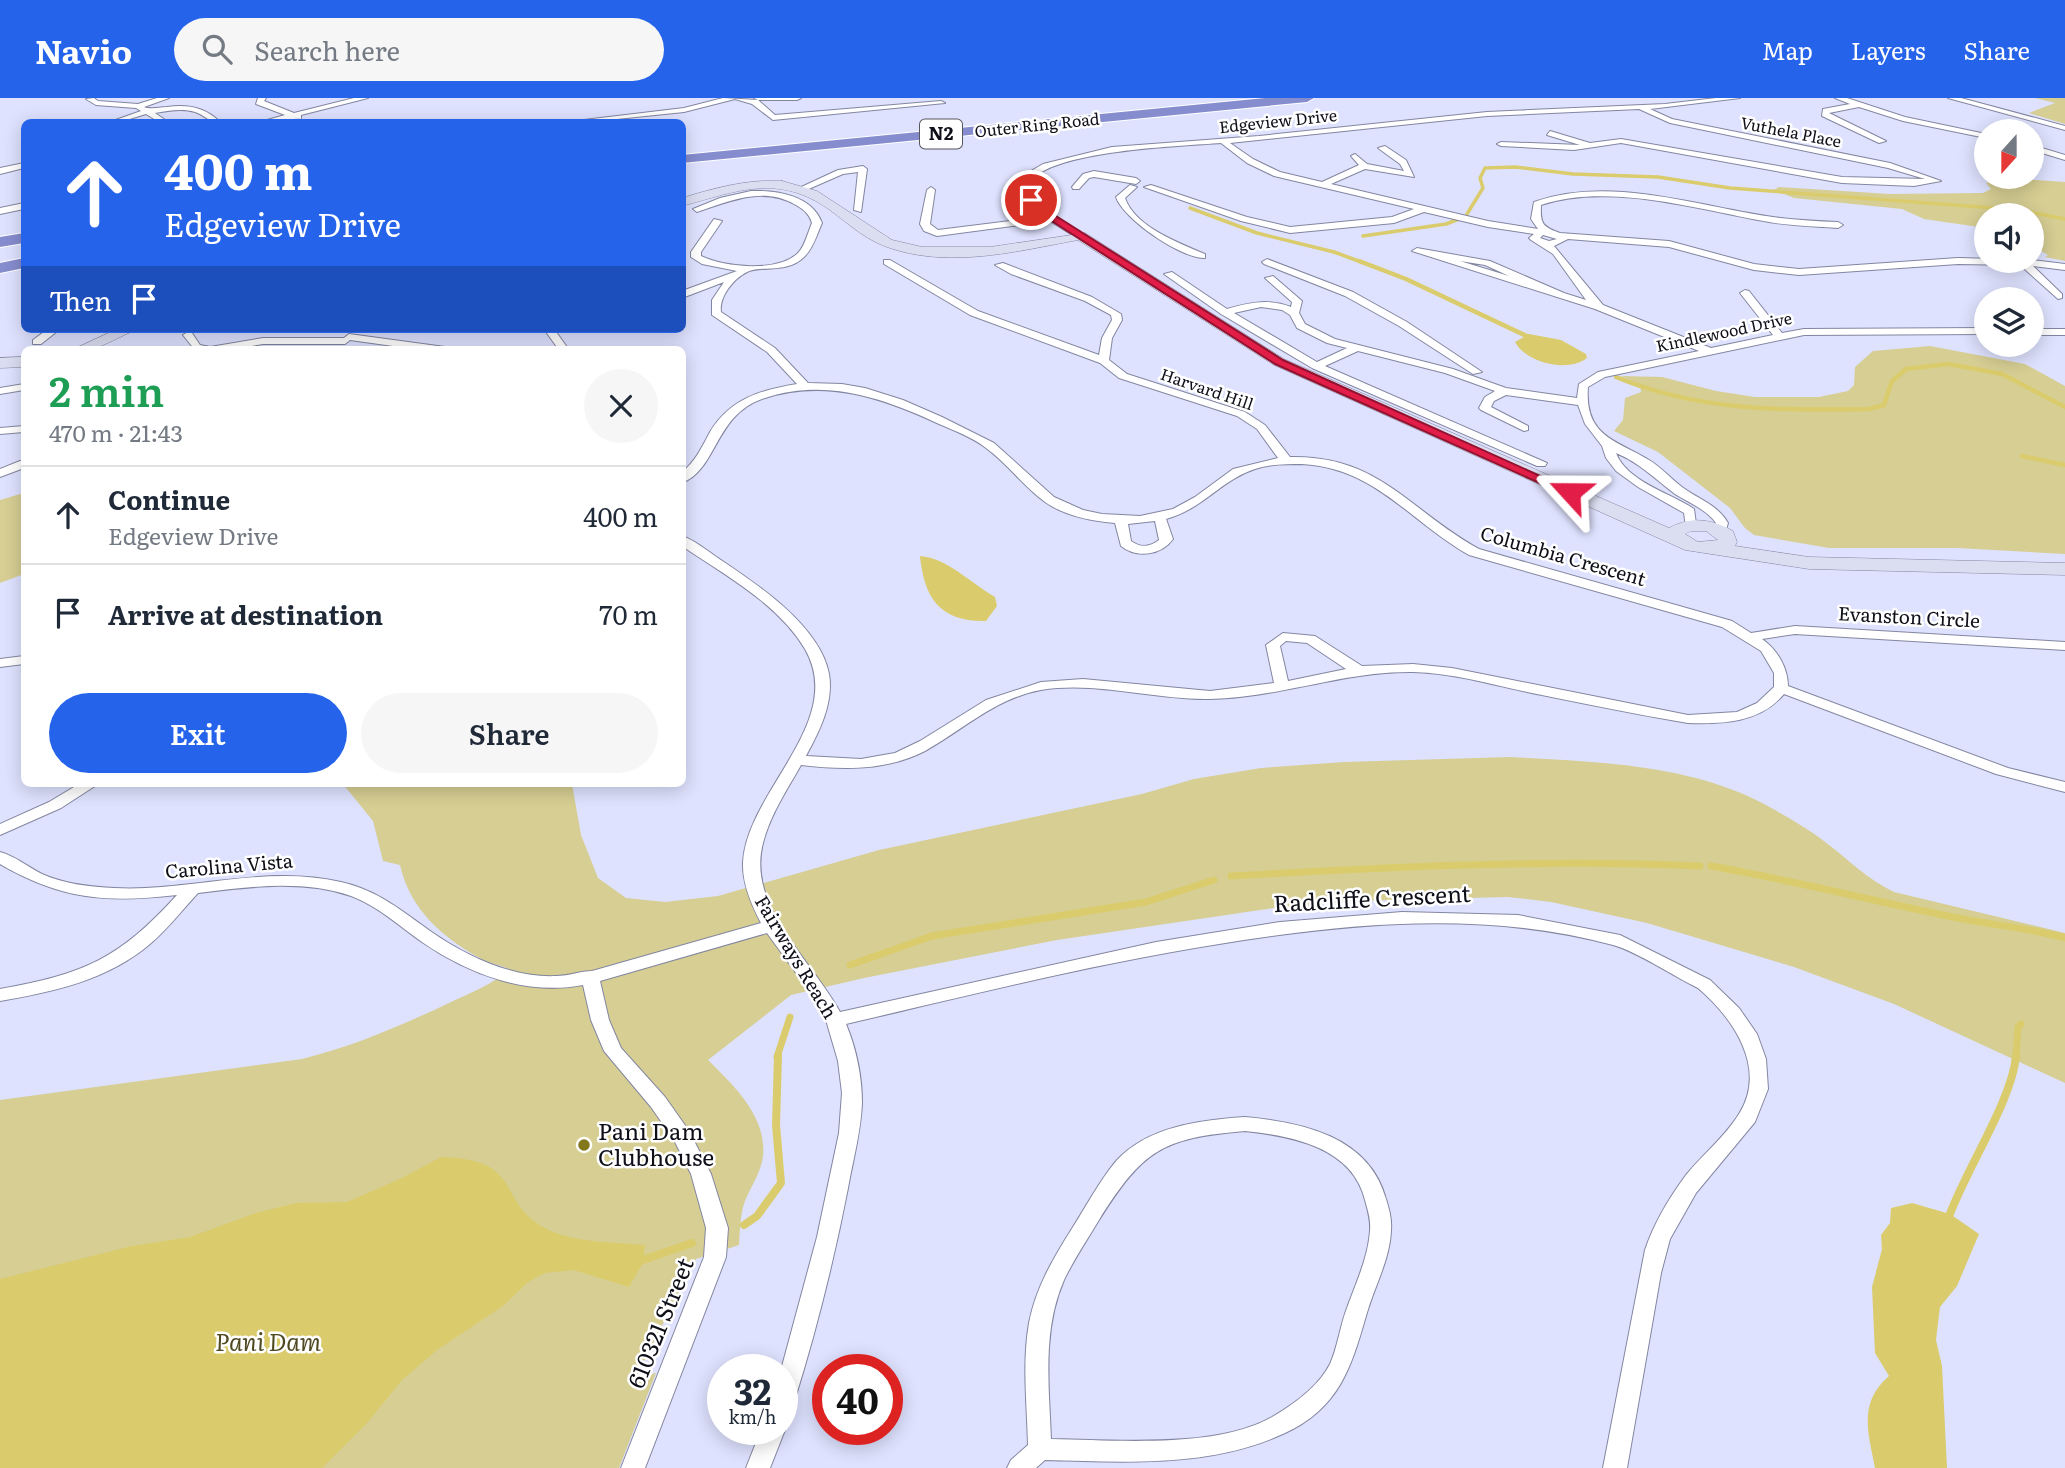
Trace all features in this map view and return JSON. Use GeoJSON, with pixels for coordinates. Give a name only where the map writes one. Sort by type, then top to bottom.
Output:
{"type":"FeatureCollection","features":[{"type":"Feature","properties":{"kind":"highway","name":"Outer Ring Road"},"geometry":{"type":"LineString","coordinates":[[758,136],[1167,98]]}},
{"type":"Feature","properties":{"kind":"highway","name":"Outer Ring Road"},"geometry":{"type":"LineString","coordinates":[[686,159],[1307,98]]}},
{"type":"Feature","properties":{"kind":"highway"},"geometry":{"type":"LineString","coordinates":[[0,242],[21,238]]}},
{"type":"Feature","properties":{"kind":"highway"},"geometry":{"type":"LineString","coordinates":[[0,250],[21,246]]}},
{"type":"Feature","properties":{"kind":"highway"},"geometry":{"type":"LineString","coordinates":[[0,268],[21,264]]}},
{"type":"Feature","properties":{"kind":"street"},"geometry":{"type":"LineString","coordinates":[[93,98],[88,101],[138,106],[165,98]]}},
{"type":"Feature","properties":{"kind":"street"},"geometry":{"type":"LineString","coordinates":[[262,98],[259,102],[301,119]]}},
{"type":"Feature","properties":{"kind":"street"},"geometry":{"type":"LineString","coordinates":[[283,119],[364,98]]}},
{"type":"Feature","properties":{"kind":"street"},"geometry":{"type":"LineString","coordinates":[[599,119],[684,110],[732,98]]}},
{"type":"Feature","properties":{"kind":"street"},"geometry":{"type":"LineString","coordinates":[[738,98],[753,101],[773,118],[941,103]]}},
{"type":"Feature","properties":{"kind":"street"},"geometry":{"type":"LineString","coordinates":[[758,98],[797,98]]}},
{"type":"Feature","properties":{"kind":"street","name":"Edgeview Drive"},"geometry":{"type":"LineString","coordinates":[[1080,236],[1053,218],[1028,196],[1026,181],[1045,166],[1091,154],[1134,153],[1158,147],[1487,114],[1640,107],[1736,98]]}},
{"type":"Feature","properties":{"kind":"street"},"geometry":{"type":"LineString","coordinates":[[1839,98],[1903,119],[1974,134]]}},
{"type":"Feature","properties":{"kind":"street"},"geometry":{"type":"LineString","coordinates":[[1952,98],[2036,119]]}},
{"type":"Feature","properties":{"kind":"street"},"geometry":{"type":"LineString","coordinates":[[1860,105],[1825,113],[1882,141]]}},
{"type":"Feature","properties":{"kind":"street"},"geometry":{"type":"LineString","coordinates":[[138,106],[159,119]]}},
{"type":"Feature","properties":{"kind":"street","name":"Vuthela Place"},"geometry":{"type":"LineString","coordinates":[[1595,146],[1622,141],[1842,180],[1904,183],[1937,181],[1890,166],[1670,121],[1640,107]]}},
{"type":"Feature","properties":{"kind":"street"},"geometry":{"type":"LineString","coordinates":[[124,119],[147,112],[194,110],[210,119]]}},
{"type":"Feature","properties":{"kind":"street"},"geometry":{"type":"LineString","coordinates":[[2044,121],[2058,117]]}},
{"type":"Feature","properties":{"kind":"street"},"geometry":{"type":"LineString","coordinates":[[2044,121],[2065,128]]}},
{"type":"Feature","properties":{"kind":"street"},"geometry":{"type":"LineString","coordinates":[[1550,133],[1595,146]]}},
{"type":"Feature","properties":{"kind":"street"},"geometry":{"type":"LineString","coordinates":[[1223,141],[1262,168],[1560,243],[1590,240],[1669,244],[1754,267],[1798,272],[1929,262],[1974,262]]}},
{"type":"Feature","properties":{"kind":"street"},"geometry":{"type":"LineString","coordinates":[[1501,144],[1574,148],[1595,146]]}},
{"type":"Feature","properties":{"kind":"street"},"geometry":{"type":"LineString","coordinates":[[1323,185],[1364,166],[1411,175],[1403,162],[1382,148]]}},
{"type":"Feature","properties":{"kind":"street"},"geometry":{"type":"LineString","coordinates":[[2044,151],[2065,158]]}},
{"type":"Feature","properties":{"kind":"street"},"geometry":{"type":"LineString","coordinates":[[1355,156],[1364,166]]}},
{"type":"Feature","properties":{"kind":"street"},"geometry":{"type":"LineString","coordinates":[[0,171],[21,167]]}},
{"type":"Feature","properties":{"kind":"street"},"geometry":{"type":"LineString","coordinates":[[801,189],[841,172],[863,169],[858,210]]}},
{"type":"Feature","properties":{"kind":"street"},"geometry":{"type":"LineString","coordinates":[[1076,187],[1088,175],[1124,176],[1135,184]]}},
{"type":"Feature","properties":{"kind":"street"},"geometry":{"type":"LineString","coordinates":[[1202,256],[1144,225],[1123,207],[1120,197],[1135,184],[1150,182],[1152,185],[1148,187],[1244,219],[1290,230],[1394,220],[1425,208]]}},
{"type":"Feature","properties":{"kind":"street"},"geometry":{"type":"LineString","coordinates":[[686,201],[738,186],[766,185],[801,189],[814,194],[876,240],[908,249],[939,253],[986,252],[1080,236],[1279,362],[1613,511],[1720,538],[1789,561],[2065,569]]}},
{"type":"Feature","properties":{"kind":"street"},"geometry":{"type":"LineString","coordinates":[[931,190],[925,224],[927,229],[937,233],[1053,218]]}},
{"type":"Feature","properties":{"kind":"street"},"geometry":{"type":"LineString","coordinates":[[686,293],[742,272],[776,267],[799,258],[817,223],[815,216],[789,198],[765,193],[730,198],[697,209]]}},
{"type":"Feature","properties":{"kind":"street"},"geometry":{"type":"LineString","coordinates":[[1541,237],[1536,219],[1537,204],[1545,199],[1569,195],[1661,202],[1773,220],[1838,225]]}},
{"type":"Feature","properties":{"kind":"street"},"geometry":{"type":"LineString","coordinates":[[0,211],[21,207]]}},
{"type":"Feature","properties":{"kind":"street"},"geometry":{"type":"LineString","coordinates":[[717,221],[696,252],[696,257],[706,263],[742,272]]}},
{"type":"Feature","properties":{"kind":"street"},"geometry":{"type":"LineString","coordinates":[[1541,237],[1560,243],[1592,302],[1599,307]]}},
{"type":"Feature","properties":{"kind":"street"},"geometry":{"type":"LineString","coordinates":[[1560,295],[1487,263],[1417,251],[1519,284],[1599,307],[1707,350]]}},
{"type":"Feature","properties":{"kind":"street","name":"Harvard Hill"},"geometry":{"type":"LineString","coordinates":[[887,262],[974,313],[1104,361],[1123,376],[1241,414],[1261,427],[1287,461]]}},
{"type":"Feature","properties":{"kind":"street"},"geometry":{"type":"LineString","coordinates":[[1267,262],[1349,294],[1403,324],[1472,370],[1531,395]]}},
{"type":"Feature","properties":{"kind":"street"},"geometry":{"type":"LineString","coordinates":[[2044,264],[2065,267]]}},
{"type":"Feature","properties":{"kind":"street"},"geometry":{"type":"LineString","coordinates":[[1000,265],[1024,277],[1091,298],[1116,314],[1117,320],[1107,338],[1104,361]]}},
{"type":"Feature","properties":{"kind":"street"},"geometry":{"type":"LineString","coordinates":[[742,272],[719,294],[714,307],[716,313],[771,350],[804,385]]}},
{"type":"Feature","properties":{"kind":"street"},"geometry":{"type":"LineString","coordinates":[[2035,273],[2059,296]]}},
{"type":"Feature","properties":{"kind":"street"},"geometry":{"type":"LineString","coordinates":[[1168,274],[1224,312],[1316,366],[1541,463]]}},
{"type":"Feature","properties":{"kind":"street"},"geometry":{"type":"LineString","coordinates":[[1270,278],[1297,301],[1294,313]]}},
{"type":"Feature","properties":{"kind":"street"},"geometry":{"type":"LineString","coordinates":[[1745,293],[1777,335]]}},
{"type":"Feature","properties":{"kind":"street"},"geometry":{"type":"LineString","coordinates":[[1224,312],[1273,303],[1282,304],[1294,313],[1301,326],[1314,334],[1356,348],[1426,364],[1504,391],[1583,402],[1590,426],[1608,446],[1642,460],[1674,488],[1717,515],[1722,523],[1720,538]]}},
{"type":"Feature","properties":{"kind":"street","name":"Kindlewood Drive"},"geometry":{"type":"LineString","coordinates":[[1583,402],[1583,386],[1602,374],[1777,335],[1839,330],[1974,331]]}},
{"type":"Feature","properties":{"kind":"street"},"geometry":{"type":"LineString","coordinates":[[37,342],[49,333]]}},
{"type":"Feature","properties":{"kind":"street"},"geometry":{"type":"LineString","coordinates":[[90,346],[120,333]]}},
{"type":"Feature","properties":{"kind":"street"},"geometry":{"type":"LineString","coordinates":[[2044,333],[2062,335]]}},
{"type":"Feature","properties":{"kind":"street"},"geometry":{"type":"LineString","coordinates":[[188,335],[195,346]]}},
{"type":"Feature","properties":{"kind":"street"},"geometry":{"type":"LineString","coordinates":[[234,346],[349,336],[418,346]]}},
{"type":"Feature","properties":{"kind":"street"},"geometry":{"type":"LineString","coordinates":[[1316,366],[1356,348]]}},
{"type":"Feature","properties":{"kind":"street"},"geometry":{"type":"LineString","coordinates":[[0,363],[21,362]]}},
{"type":"Feature","properties":{"kind":"street","name":"Columbia Crescent"},"geometry":{"type":"LineString","coordinates":[[686,476],[698,465],[729,413],[768,393],[804,385],[851,387],[886,396],[988,444],[1052,503],[1075,513],[1121,520],[1159,516],[1189,506],[1244,469],[1287,461],[1329,464],[1367,476],[1392,491],[1438,532],[1474,552],[1699,615],[1751,636],[1775,660],[1781,673],[1781,688]]}},
{"type":"Feature","properties":{"kind":"street"},"geometry":{"type":"LineString","coordinates":[[0,391],[21,388]]}},
{"type":"Feature","properties":{"kind":"street"},"geometry":{"type":"LineString","coordinates":[[1504,391],[1489,399],[1485,408],[1524,428]]}},
{"type":"Feature","properties":{"kind":"street"},"geometry":{"type":"LineString","coordinates":[[0,431],[21,429]]}},
{"type":"Feature","properties":{"kind":"street"},"geometry":{"type":"LineString","coordinates":[[1608,446],[1610,457],[1624,472],[1690,512],[1684,530]]}},
{"type":"Feature","properties":{"kind":"street"},"geometry":{"type":"LineString","coordinates":[[0,471],[21,465]]}},
{"type":"Feature","properties":{"kind":"street"},"geometry":{"type":"LineString","coordinates":[[1121,520],[1126,542],[1130,546],[1150,549],[1159,548],[1167,539],[1159,516]]}},
{"type":"Feature","properties":{"kind":"street","name":"Fairways Reach"},"geometry":{"type":"LineString","coordinates":[[686,543],[767,600],[799,631],[815,653],[822,675],[822,696],[814,724],[765,815],[753,848],[752,871],[757,899],[835,1020],[846,1060],[852,1101],[822,1264],[796,1354]]}},
{"type":"Feature","properties":{"kind":"street","name":"Evanston Circle"},"geometry":{"type":"LineString","coordinates":[[1751,636],[1795,630],[2065,646]]}},
{"type":"Feature","properties":{"kind":"street"},"geometry":{"type":"LineString","coordinates":[[1282,687],[1273,653],[1276,641],[1283,637],[1310,639],[1359,671]]}},
{"type":"Feature","properties":{"kind":"street"},"geometry":{"type":"LineString","coordinates":[[0,663],[21,660]]}},
{"type":"Feature","properties":{"kind":"street"},"geometry":{"type":"LineString","coordinates":[[796,760],[845,765],[870,764],[901,756],[926,745],[986,705],[1042,686],[1110,684],[1201,695],[1238,695],[1359,671],[1414,668],[1454,672],[1688,719],[1718,720],[1744,715],[1761,709],[1781,688],[2002,771],[2065,787]]}},
{"type":"Feature","properties":{"kind":"street"},"geometry":{"type":"LineString","coordinates":[[0,831],[55,805],[85,787]]}},
{"type":"Feature","properties":{"kind":"street","name":"Carolina Vista"},"geometry":{"type":"LineString","coordinates":[[0,857],[46,884],[110,895],[299,880],[337,886],[361,892],[387,905],[443,947],[507,975],[556,982],[590,976],[773,925]]}},
{"type":"Feature","properties":{"kind":"street"},"geometry":{"type":"LineString","coordinates":[[0,995],[55,985],[108,963],[146,939],[192,889]]}},
{"type":"Feature","properties":{"kind":"street","name":"Radcliffe Crescent"},"geometry":{"type":"LineString","coordinates":[[835,1020],[1129,955],[1262,929],[1439,915],[1501,917],[1562,926],[1618,939],[1658,955],[1679,967],[1717,994],[1739,1018],[1754,1045],[1760,1075],[1754,1106],[1743,1127],[1699,1173],[1678,1202],[1661,1234],[1651,1272],[1615,1468]]}},
{"type":"Feature","properties":{"kind":"street","name":"610321 Street"},"geometry":{"type":"LineString","coordinates":[[590,976],[600,1020],[612,1051],[658,1102],[682,1136],[701,1174],[717,1228],[715,1258],[633,1468]]}},
{"type":"Feature","properties":{"kind":"street"},"geometry":{"type":"LineString","coordinates":[[1019,1468],[1040,1449],[1207,1447],[1242,1441],[1280,1429],[1306,1410],[1338,1371],[1376,1248],[1381,1222],[1378,1200],[1368,1179],[1351,1160],[1320,1140],[1288,1126],[1251,1123],[1210,1125],[1169,1136],[1139,1152],[1112,1183],[1064,1261],[1044,1303],[1038,1341],[1040,1449]]}},
{"type":"Feature","properties":{"kind":"street"},"geometry":{"type":"LineString","coordinates":[[758,1468],[767,1445]]}},
{"type":"Feature","properties":{"kind":"shaded area"},"geometry":{"type":"Polygon","coordinates":[[[2035,98],[2065,98],[2065,124],[2029,113],[2055,103],[2035,98]]]}},
{"type":"Feature","properties":{"kind":"shaded area"},"geometry":{"type":"Polygon","coordinates":[[[2044,181],[2065,182],[2065,261],[2045,257],[2048,255],[2044,253],[2044,203],[1974,203],[1974,226],[1924,219],[1902,209],[1794,198],[1774,190],[1779,187],[1890,194],[1983,193],[1991,189],[2044,189],[2044,181]]]}},
{"type":"Feature","properties":{"kind":"shaded area"},"geometry":{"type":"Polygon","coordinates":[[[1930,346],[1974,354],[1974,357],[2025,364],[2065,386],[2065,554],[1957,548],[1829,548],[1754,535],[1730,508],[1658,452],[1614,431],[1623,420],[1625,398],[1641,392],[1640,385],[1621,376],[1662,377],[1716,391],[1755,397],[1819,397],[1848,391],[1854,385],[1855,367],[1873,351],[1930,346]]]}},
{"type":"Feature","properties":{"kind":"shaded area"},"geometry":{"type":"Polygon","coordinates":[[[21,494],[21,575],[0,583],[0,500],[21,494]]]}},
{"type":"Feature","properties":{"kind":"shaded area"},"geometry":{"type":"Polygon","coordinates":[[[1510,757],[1612,764],[1680,774],[1745,795],[1775,810],[1894,892],[2065,933],[2065,1083],[1894,1004],[1794,967],[1647,923],[1551,902],[1508,897],[1353,901],[1273,908],[1057,940],[791,995],[708,1060],[737,1091],[754,1115],[763,1141],[762,1162],[743,1206],[739,1245],[696,1259],[635,1379],[656,1373],[619,1468],[0,1468],[0,1100],[302,1059],[358,1042],[413,1020],[480,988],[509,969],[468,951],[430,921],[412,896],[400,865],[383,861],[373,821],[345,787],[573,787],[581,835],[598,878],[626,898],[665,902],[718,896],[879,850],[1142,794],[1194,779],[1261,768],[1344,762],[1510,757]]]}},
{"type":"Feature","properties":{"kind":"water"},"geometry":{"type":"Polygon","coordinates":[[[1529,334],[1561,340],[1586,354],[1587,358],[1569,365],[1538,360],[1520,349],[1515,342],[1529,334]]]}},
{"type":"Feature","properties":{"kind":"water"},"geometry":{"type":"Polygon","coordinates":[[[920,556],[940,561],[995,597],[997,606],[986,621],[957,617],[937,605],[926,584],[920,556]]]}},
{"type":"Feature","properties":{"kind":"water","name":"Pani Dam"},"geometry":{"type":"Polygon","coordinates":[[[441,1157],[486,1165],[498,1173],[530,1218],[556,1233],[594,1241],[645,1245],[643,1263],[629,1287],[574,1270],[545,1273],[528,1282],[503,1306],[437,1350],[402,1380],[367,1423],[322,1468],[0,1468],[0,1279],[132,1246],[190,1237],[259,1212],[297,1203],[347,1202],[402,1178],[441,1157]]]}},
{"type":"Feature","properties":{"kind":"water"},"geometry":{"type":"Polygon","coordinates":[[[1912,1203],[1950,1214],[1979,1234],[1957,1286],[1940,1307],[1936,1340],[1942,1366],[1947,1468],[1875,1468],[1868,1430],[1869,1407],[1879,1386],[1889,1376],[1875,1353],[1872,1287],[1882,1249],[1881,1235],[1890,1223],[1891,1208],[1912,1203]]]}},
{"type":"Feature","properties":{"kind":"waterway"},"geometry":{"type":"LineString","coordinates":[[1467,214],[1483,188],[1480,178],[1485,168],[1515,167],[1573,174],[1658,177],[1730,188],[2020,210],[2065,219]]}},
{"type":"Feature","properties":{"kind":"waterway"},"geometry":{"type":"LineString","coordinates":[[1190,208],[1257,233],[1334,252],[1364,263]]}},
{"type":"Feature","properties":{"kind":"waterway"},"geometry":{"type":"LineString","coordinates":[[1363,236],[1446,224],[1459,219]]}},
{"type":"Feature","properties":{"kind":"waterway"},"geometry":{"type":"LineString","coordinates":[[1359,261],[1406,279],[1531,338]]}},
{"type":"Feature","properties":{"kind":"waterway"},"geometry":{"type":"LineString","coordinates":[[1616,377],[1678,397],[1709,403],[1772,409],[1869,409],[1884,405],[1892,381],[1906,369],[1948,364],[2002,374],[2065,407]]}},
{"type":"Feature","properties":{"kind":"waterway"},"geometry":{"type":"LineString","coordinates":[[2022,456],[2065,465]]}},
{"type":"Feature","properties":{"kind":"waterway"},"geometry":{"type":"LineString","coordinates":[[1231,876],[1524,864],[1700,866]]}},
{"type":"Feature","properties":{"kind":"waterway"},"geometry":{"type":"LineString","coordinates":[[1711,866],[2065,938]]}},
{"type":"Feature","properties":{"kind":"waterway"},"geometry":{"type":"LineString","coordinates":[[850,965],[932,936],[1146,902],[1214,880]]}},
{"type":"Feature","properties":{"kind":"waterway"},"geometry":{"type":"LineString","coordinates":[[777,1057],[790,1017]]}},
{"type":"Feature","properties":{"kind":"waterway"},"geometry":{"type":"LineString","coordinates":[[2016,1057],[2018,1027],[2021,1024]]}},
{"type":"Feature","properties":{"kind":"waterway"},"geometry":{"type":"LineString","coordinates":[[744,1225],[757,1216],[781,1183],[776,1125],[778,1056]]}},
{"type":"Feature","properties":{"kind":"waterway"},"geometry":{"type":"LineString","coordinates":[[1950,1214],[1998,1113],[2013,1074],[2016,1056]]}},
{"type":"Feature","properties":{"kind":"waterway"},"geometry":{"type":"LineString","coordinates":[[637,1262],[692,1243]]}},
{"type":"Feature","properties":{"kind":"place","name":"Pani Dam Clubhouse"},"geometry":{"type":"Point","coordinates":[584,1145]}},
{"type":"Feature","properties":{"kind":"route"},"geometry":{"type":"LineString","coordinates":[[1031,200],[1053,218],[1279,362],[1570,492]]}}]}
